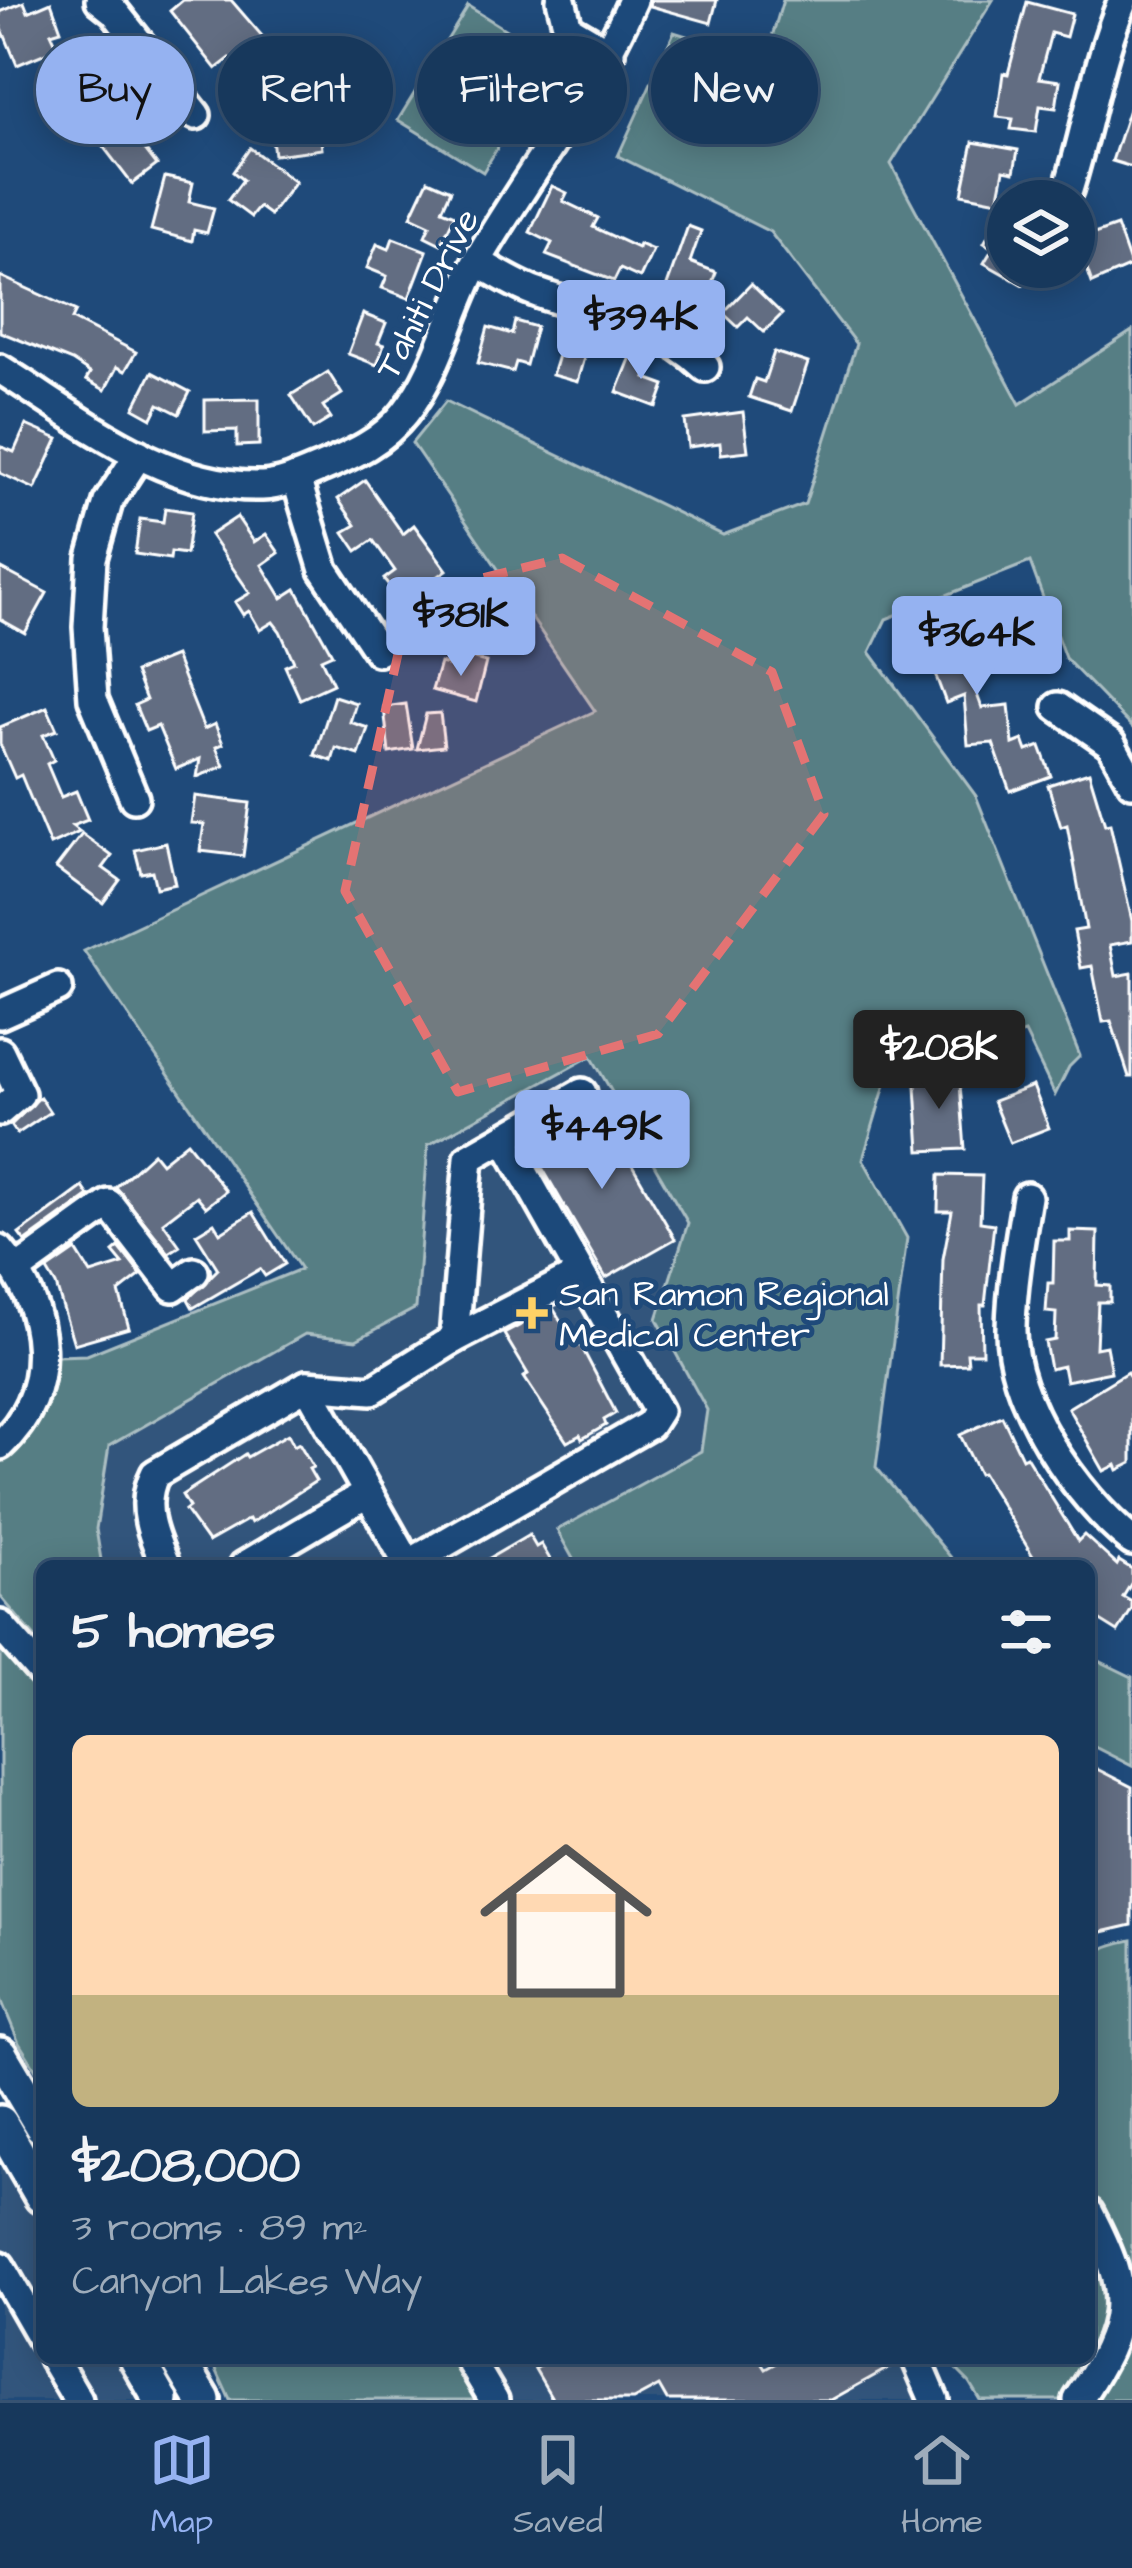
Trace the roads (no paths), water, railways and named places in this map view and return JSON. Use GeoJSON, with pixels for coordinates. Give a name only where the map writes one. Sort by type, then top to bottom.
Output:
{"type":"FeatureCollection","features":[{"type":"Feature","properties":{"kind":"main road"},"geometry":{"type":"LineString","coordinates":[[0,2055],[36,2116]]}},
{"type":"Feature","properties":{"kind":"main road"},"geometry":{"type":"LineString","coordinates":[[1,2127],[36,2186]]}},
{"type":"Feature","properties":{"kind":"main road"},"geometry":{"type":"LineString","coordinates":[[140,2364],[154,2397]]}},
{"type":"Feature","properties":{"kind":"main road"},"geometry":{"type":"LineString","coordinates":[[182,2364],[203,2400]]}},
{"type":"Feature","properties":{"kind":"street"},"geometry":{"type":"LineString","coordinates":[[100,0],[115,11],[196,115]]}},
{"type":"Feature","properties":{"kind":"street"},"geometry":{"type":"LineString","coordinates":[[561,0],[568,28],[581,36]]}},
{"type":"Feature","properties":{"kind":"street","name":"Tahiti Drive"},"geometry":{"type":"LineString","coordinates":[[617,36],[633,0]]}},
{"type":"Feature","properties":{"kind":"street"},"geometry":{"type":"LineString","coordinates":[[1071,180],[1088,128],[1102,56],[1123,0]]}},
{"type":"Feature","properties":{"kind":"street","name":"Tahiti Drive"},"geometry":{"type":"LineString","coordinates":[[9,375],[139,454],[212,481],[264,486],[365,450],[404,415],[429,376],[477,262],[552,144]]}},
{"type":"Feature","properties":{"kind":"street"},"geometry":{"type":"LineString","coordinates":[[477,262],[532,291],[632,320],[680,343],[705,367]]}},
{"type":"Feature","properties":{"kind":"street"},"geometry":{"type":"LineString","coordinates":[[0,403],[9,375]]}},
{"type":"Feature","properties":{"kind":"street"},"geometry":{"type":"LineString","coordinates":[[134,798],[93,699],[88,627],[92,558],[108,502],[139,454]]}},
{"type":"Feature","properties":{"kind":"street"},"geometry":{"type":"LineString","coordinates":[[296,478],[324,570],[378,651]]}},
{"type":"Feature","properties":{"kind":"street"},"geometry":{"type":"LineString","coordinates":[[1058,707],[1111,744],[1132,782]]}},
{"type":"Feature","properties":{"kind":"street"},"geometry":{"type":"LineString","coordinates":[[0,1014],[58,988]]}},
{"type":"Feature","properties":{"kind":"street"},"geometry":{"type":"LineString","coordinates":[[0,1052],[20,1094],[0,1111]]}},
{"type":"Feature","properties":{"kind":"street"},"geometry":{"type":"LineString","coordinates":[[454,1339],[470,1158],[582,1093]]}},
{"type":"Feature","properties":{"kind":"street"},"geometry":{"type":"LineString","coordinates":[[416,1560],[649,1425],[658,1411],[504,1138]]}},
{"type":"Feature","properties":{"kind":"street"},"geometry":{"type":"LineString","coordinates":[[1027,1197],[1010,1329],[1016,1366],[1033,1417],[1070,1474],[1132,1541]]}},
{"type":"Feature","properties":{"kind":"street"},"geometry":{"type":"LineString","coordinates":[[0,1445],[18,1428],[40,1372],[36,1309],[7,1263],[109,1204],[173,1287],[194,1272]]}},
{"type":"Feature","properties":{"kind":"street"},"geometry":{"type":"LineString","coordinates":[[163,1560],[148,1523],[149,1484],[154,1474],[307,1385],[372,1390],[454,1339],[580,1274]]}},
{"type":"Feature","properties":{"kind":"street"},"geometry":{"type":"LineString","coordinates":[[307,1385],[404,1560]]}},
{"type":"Feature","properties":{"kind":"street"},"geometry":{"type":"LineString","coordinates":[[261,1560],[368,1492]]}},
{"type":"Feature","properties":{"kind":"street"},"geometry":{"type":"LineString","coordinates":[[0,1625],[36,1666]]}},
{"type":"Feature","properties":{"kind":"street"},"geometry":{"type":"LineString","coordinates":[[1078,2400],[1114,2340],[1126,2309],[1095,2226]]}},
{"type":"Feature","properties":{"kind":"street"},"geometry":{"type":"LineString","coordinates":[[0,2266],[36,2328]]}},
{"type":"Feature","properties":{"kind":"street"},"geometry":{"type":"LineString","coordinates":[[57,2364],[78,2400]]}},
{"type":"Feature","properties":{"kind":"street"},"geometry":{"type":"LineString","coordinates":[[478,2364],[494,2400]]}},
{"type":"Feature","properties":{"kind":"street"},"geometry":{"type":"LineString","coordinates":[[917,2364],[923,2396]]}},
{"type":"Feature","properties":{"kind":"place","name":"San Ramon Regional Medical Center"},"geometry":{"type":"Point","coordinates":[532,1313]}}]}
